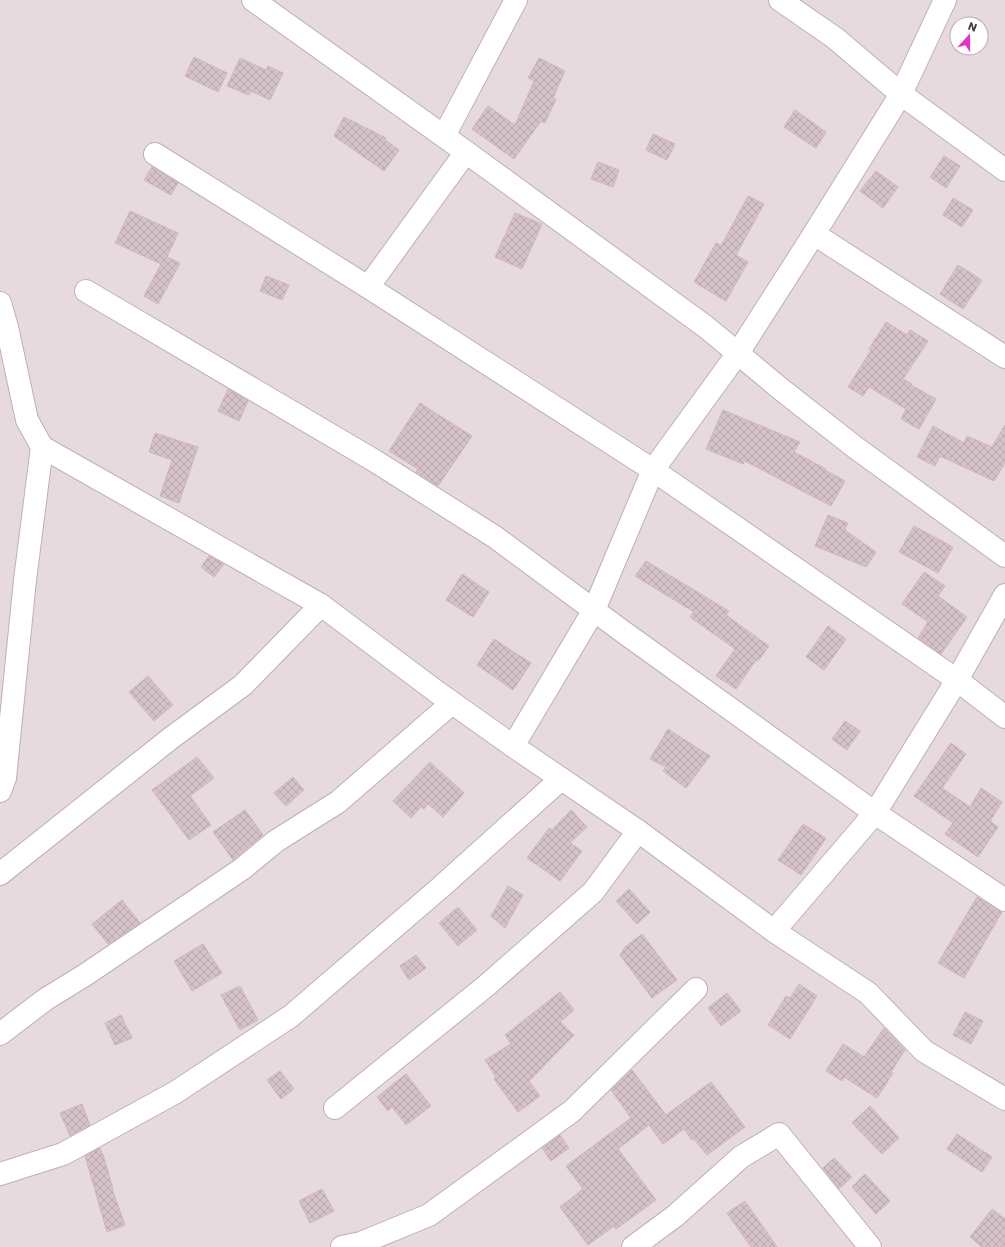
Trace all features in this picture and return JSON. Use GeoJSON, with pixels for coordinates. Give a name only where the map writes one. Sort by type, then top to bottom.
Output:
{"type":"FeatureCollection","features":[{"type":"Feature","properties":{"kind":"street"},"geometry":{"type":"LineString","coordinates":[[253,0],[444,136],[706,327],[782,390],[856,448],[1005,556]]}},
{"type":"Feature","properties":{"kind":"street"},"geometry":{"type":"LineString","coordinates":[[444,136],[516,0]]}},
{"type":"Feature","properties":{"kind":"street"},"geometry":{"type":"LineString","coordinates":[[780,0],[835,38],[901,94],[1005,170]]}},
{"type":"Feature","properties":{"kind":"street"},"geometry":{"type":"LineString","coordinates":[[513,746],[594,610],[653,470],[738,353],[901,94],[945,0]]}},
{"type":"Feature","properties":{"kind":"street"},"geometry":{"type":"LineString","coordinates":[[368,287],[466,152]]}},
{"type":"Feature","properties":{"kind":"street"},"geometry":{"type":"LineString","coordinates":[[155,154],[368,287],[653,470],[957,680],[1005,717]]}},
{"type":"Feature","properties":{"kind":"street"},"geometry":{"type":"LineString","coordinates":[[814,234],[1005,357]]}},
{"type":"Feature","properties":{"kind":"street"},"geometry":{"type":"LineString","coordinates":[[86,291],[375,461],[495,537],[875,813],[1005,900]]}},
{"type":"Feature","properties":{"kind":"street"},"geometry":{"type":"LineString","coordinates":[[0,303],[7,327],[27,420],[42,447],[321,605],[452,703],[638,831],[774,931],[868,993],[924,1051],[1005,1099]]}},
{"type":"Feature","properties":{"kind":"street"},"geometry":{"type":"LineString","coordinates":[[0,791],[5,778],[25,580],[42,447]]}},
{"type":"Feature","properties":{"kind":"street"},"geometry":{"type":"LineString","coordinates":[[774,931],[875,813],[957,680],[1005,595]]}},
{"type":"Feature","properties":{"kind":"street"},"geometry":{"type":"LineString","coordinates":[[0,874],[170,738],[243,685],[321,605]]}},
{"type":"Feature","properties":{"kind":"street"},"geometry":{"type":"LineString","coordinates":[[0,1034],[46,999],[98,967],[242,869],[276,841],[338,802],[452,703]]}},
{"type":"Feature","properties":{"kind":"street"},"geometry":{"type":"LineString","coordinates":[[0,1174],[63,1154],[176,1092],[291,1016],[441,887],[561,779]]}},
{"type":"Feature","properties":{"kind":"street"},"geometry":{"type":"LineString","coordinates":[[335,1108],[486,986],[593,892],[638,831]]}},
{"type":"Feature","properties":{"kind":"street"},"geometry":{"type":"LineString","coordinates":[[342,1247],[361,1242],[429,1215],[572,1111],[696,989]]}},
{"type":"Feature","properties":{"kind":"street"},"geometry":{"type":"LineString","coordinates":[[633,1247],[675,1216],[741,1157],[779,1134],[870,1247]]}},
{"type":"Feature","properties":{"kind":"shaded area"},"geometry":{"type":"Polygon","coordinates":[[[0,0],[1005,0],[1005,1247],[0,1247],[0,0]]]}},
{"type":"Feature","properties":{"kind":"building"},"geometry":{"type":"Polygon","coordinates":[[[194,57],[227,73],[218,92],[185,76],[194,57]]]}},
{"type":"Feature","properties":{"kind":"building"},"geometry":{"type":"Polygon","coordinates":[[[240,58],[266,70],[268,66],[283,73],[270,100],[251,91],[249,95],[227,86],[240,58]]]}},
{"type":"Feature","properties":{"kind":"building"},"geometry":{"type":"Polygon","coordinates":[[[539,58],[565,71],[553,98],[556,99],[545,123],[541,121],[514,159],[472,129],[488,106],[515,125],[534,81],[528,78],[539,58]]]}},
{"type":"Feature","properties":{"kind":"building"},"geometry":{"type":"Polygon","coordinates":[[[795,110],[826,132],[816,148],[784,127],[795,110]]]}},
{"type":"Feature","properties":{"kind":"building"},"geometry":{"type":"Polygon","coordinates":[[[344,117],[386,138],[385,140],[399,150],[384,171],[334,136],[344,117]]]}},
{"type":"Feature","properties":{"kind":"building"},"geometry":{"type":"Polygon","coordinates":[[[653,134],[675,144],[667,160],[646,150],[653,134]]]}},
{"type":"Feature","properties":{"kind":"building"},"geometry":{"type":"Polygon","coordinates":[[[944,156],[960,166],[946,188],[930,177],[944,156]]]}},
{"type":"Feature","properties":{"kind":"building"},"geometry":{"type":"Polygon","coordinates":[[[598,162],[619,170],[613,187],[591,179],[598,162]]]}},
{"type":"Feature","properties":{"kind":"building"},"geometry":{"type":"Polygon","coordinates":[[[152,167],[178,183],[171,195],[144,180],[152,167]]]}},
{"type":"Feature","properties":{"kind":"building"},"geometry":{"type":"Polygon","coordinates":[[[876,171],[898,187],[883,208],[860,191],[876,171]]]}},
{"type":"Feature","properties":{"kind":"building"},"geometry":{"type":"Polygon","coordinates":[[[748,196],[764,204],[736,255],[748,262],[726,301],[694,282],[716,243],[721,246],[748,196]]]}},
{"type":"Feature","properties":{"kind":"building"},"geometry":{"type":"Polygon","coordinates":[[[953,198],[973,210],[962,227],[943,215],[953,198]]]}},
{"type":"Feature","properties":{"kind":"building"},"geometry":{"type":"Polygon","coordinates":[[[130,211],[178,233],[167,257],[180,263],[158,304],[144,296],[161,264],[115,243],[130,211]]]}},
{"type":"Feature","properties":{"kind":"building"},"geometry":{"type":"Polygon","coordinates":[[[515,213],[542,224],[522,269],[495,257],[515,213]]]}},
{"type":"Feature","properties":{"kind":"building"},"geometry":{"type":"Polygon","coordinates":[[[958,265],[982,280],[963,309],[940,294],[958,265]]]}},
{"type":"Feature","properties":{"kind":"building"},"geometry":{"type":"Polygon","coordinates":[[[266,276],[289,285],[282,300],[260,291],[266,276]]]}},
{"type":"Feature","properties":{"kind":"building"},"geometry":{"type":"Polygon","coordinates":[[[886,322],[907,335],[910,330],[928,341],[903,379],[936,399],[919,429],[901,419],[906,409],[869,387],[863,396],[848,387],[886,322]]]}},
{"type":"Feature","properties":{"kind":"building"},"geometry":{"type":"Polygon","coordinates":[[[228,389],[248,401],[239,421],[218,411],[228,389]]]}},
{"type":"Feature","properties":{"kind":"building"},"geometry":{"type":"Polygon","coordinates":[[[420,403],[472,436],[438,486],[416,472],[418,469],[389,451],[420,403]]]}},
{"type":"Feature","properties":{"kind":"building"},"geometry":{"type":"Polygon","coordinates":[[[723,410],[800,442],[794,452],[845,481],[831,506],[745,461],[743,464],[706,449],[723,410]]]}},
{"type":"Feature","properties":{"kind":"building"},"geometry":{"type":"Polygon","coordinates":[[[1005,425],[1005,463],[994,481],[940,456],[935,466],[917,457],[933,426],[964,443],[967,436],[992,447],[1005,425]]]}},
{"type":"Feature","properties":{"kind":"building"},"geometry":{"type":"Polygon","coordinates":[[[155,433],[198,447],[179,503],[160,496],[172,460],[149,452],[155,433]]]}},
{"type":"Feature","properties":{"kind":"building"},"geometry":{"type":"Polygon","coordinates":[[[828,515],[848,523],[845,530],[876,552],[866,567],[815,546],[828,515]]]}},
{"type":"Feature","properties":{"kind":"building"},"geometry":{"type":"Polygon","coordinates":[[[914,526],[953,547],[938,573],[899,552],[914,526]]]}},
{"type":"Feature","properties":{"kind":"building"},"geometry":{"type":"Polygon","coordinates":[[[209,556],[224,564],[214,577],[201,567],[209,556]]]}},
{"type":"Feature","properties":{"kind":"building"},"geometry":{"type":"Polygon","coordinates":[[[646,561],[729,611],[726,615],[769,646],[758,661],[756,660],[736,689],[716,676],[735,649],[690,617],[694,612],[635,576],[646,561]]]}},
{"type":"Feature","properties":{"kind":"building"},"geometry":{"type":"Polygon","coordinates":[[[924,572],[945,586],[938,596],[967,617],[941,654],[918,638],[928,622],[902,604],[924,572]]]}},
{"type":"Feature","properties":{"kind":"building"},"geometry":{"type":"Polygon","coordinates":[[[462,574],[489,592],[473,617],[446,600],[462,574]]]}},
{"type":"Feature","properties":{"kind":"building"},"geometry":{"type":"Polygon","coordinates":[[[828,626],[846,639],[824,670],[806,657],[828,626]]]}},
{"type":"Feature","properties":{"kind":"building"},"geometry":{"type":"Polygon","coordinates":[[[494,639],[531,663],[513,690],[477,665],[494,639]]]}},
{"type":"Feature","properties":{"kind":"building"},"geometry":{"type":"Polygon","coordinates":[[[148,676],[173,705],[154,721],[129,692],[148,676]]]}},
{"type":"Feature","properties":{"kind":"building"},"geometry":{"type":"Polygon","coordinates":[[[845,721],[860,731],[847,750],[832,739],[845,721]]]}},
{"type":"Feature","properties":{"kind":"building"},"geometry":{"type":"Polygon","coordinates":[[[668,729],[710,756],[686,788],[663,771],[666,767],[650,759],[668,729]]]}},
{"type":"Feature","properties":{"kind":"building"},"geometry":{"type":"Polygon","coordinates":[[[951,743],[966,754],[942,788],[970,807],[981,788],[1002,802],[990,821],[998,827],[978,857],[945,834],[953,823],[914,796],[951,743]]]}},
{"type":"Feature","properties":{"kind":"building"},"geometry":{"type":"Polygon","coordinates":[[[197,757],[214,778],[190,796],[211,825],[189,840],[152,790],[197,757]]]}},
{"type":"Feature","properties":{"kind":"building"},"geometry":{"type":"Polygon","coordinates":[[[430,762],[464,793],[443,817],[428,804],[424,809],[421,807],[411,818],[393,801],[430,762]]]}},
{"type":"Feature","properties":{"kind":"building"},"geometry":{"type":"Polygon","coordinates":[[[293,777],[304,790],[286,806],[274,793],[293,777]]]}},
{"type":"Feature","properties":{"kind":"building"},"geometry":{"type":"Polygon","coordinates":[[[245,810],[263,835],[233,860],[213,832],[245,810]]]}},
{"type":"Feature","properties":{"kind":"building"},"geometry":{"type":"Polygon","coordinates":[[[571,810],[587,827],[570,843],[582,851],[560,881],[527,858],[549,828],[552,830],[571,810]]]}},
{"type":"Feature","properties":{"kind":"building"},"geometry":{"type":"Polygon","coordinates":[[[803,824],[826,838],[801,875],[778,860],[803,824]]]}},
{"type":"Feature","properties":{"kind":"building"},"geometry":{"type":"Polygon","coordinates":[[[508,886],[523,895],[505,928],[491,916],[508,886]]]}},
{"type":"Feature","properties":{"kind":"building"},"geometry":{"type":"Polygon","coordinates":[[[629,889],[650,912],[637,924],[616,901],[629,889]]]}},
{"type":"Feature","properties":{"kind":"building"},"geometry":{"type":"Polygon","coordinates":[[[977,897],[1002,912],[964,978],[938,963],[977,897]]]}},
{"type":"Feature","properties":{"kind":"building"},"geometry":{"type":"Polygon","coordinates":[[[122,900],[140,923],[108,944],[92,924],[122,900]]]}},
{"type":"Feature","properties":{"kind":"building"},"geometry":{"type":"Polygon","coordinates":[[[458,907],[477,930],[458,946],[439,923],[458,907]]]}},
{"type":"Feature","properties":{"kind":"building"},"geometry":{"type":"Polygon","coordinates":[[[642,934],[677,980],[652,998],[620,955],[625,947],[642,934]]]}},
{"type":"Feature","properties":{"kind":"building"},"geometry":{"type":"Polygon","coordinates":[[[203,944],[222,973],[192,991],[174,961],[203,944]]]}},
{"type":"Feature","properties":{"kind":"building"},"geometry":{"type":"Polygon","coordinates":[[[416,955],[426,968],[409,980],[400,966],[416,955]]]}},
{"type":"Feature","properties":{"kind":"building"},"geometry":{"type":"Polygon","coordinates":[[[799,984],[817,996],[790,1039],[768,1025],[786,996],[790,998],[799,984]]]}},
{"type":"Feature","properties":{"kind":"building"},"geometry":{"type":"Polygon","coordinates":[[[240,986],[258,1020],[240,1030],[221,995],[240,986]]]}},
{"type":"Feature","properties":{"kind":"building"},"geometry":{"type":"Polygon","coordinates":[[[560,992],[574,1010],[560,1022],[574,1035],[529,1081],[540,1096],[518,1112],[494,1079],[496,1077],[485,1060],[511,1044],[505,1035],[560,992]]]}},
{"type":"Feature","properties":{"kind":"building"},"geometry":{"type":"Polygon","coordinates":[[[727,993],[741,1011],[721,1026],[708,1008],[727,993]]]}},
{"type":"Feature","properties":{"kind":"building"},"geometry":{"type":"Polygon","coordinates":[[[965,1012],[983,1021],[971,1044],[953,1035],[965,1012]]]}},
{"type":"Feature","properties":{"kind":"building"},"geometry":{"type":"Polygon","coordinates":[[[121,1015],[132,1038],[115,1045],[105,1023],[121,1015]]]}},
{"type":"Feature","properties":{"kind":"building"},"geometry":{"type":"Polygon","coordinates":[[[884,1028],[905,1050],[891,1072],[893,1073],[877,1098],[844,1077],[842,1081],[826,1071],[843,1044],[864,1057],[884,1028]]]}},
{"type":"Feature","properties":{"kind":"building"},"geometry":{"type":"Polygon","coordinates":[[[632,1070],[666,1115],[711,1082],[745,1127],[707,1155],[693,1138],[692,1140],[684,1129],[663,1144],[649,1125],[618,1149],[656,1200],[616,1229],[614,1226],[588,1245],[560,1207],[583,1189],[566,1166],[631,1118],[611,1090],[632,1070]]]}},
{"type":"Feature","properties":{"kind":"building"},"geometry":{"type":"Polygon","coordinates":[[[280,1071],[294,1089],[281,1099],[267,1080],[280,1071]]]}},
{"type":"Feature","properties":{"kind":"building"},"geometry":{"type":"Polygon","coordinates":[[[406,1074],[431,1106],[406,1125],[392,1107],[388,1111],[377,1097],[406,1074]]]}},
{"type":"Feature","properties":{"kind":"building"},"geometry":{"type":"Polygon","coordinates":[[[82,1104],[90,1125],[70,1136],[60,1113],[82,1104]]]}},
{"type":"Feature","properties":{"kind":"building"},"geometry":{"type":"Polygon","coordinates":[[[870,1106],[899,1138],[882,1154],[852,1123],[870,1106]]]}},
{"type":"Feature","properties":{"kind":"building"},"geometry":{"type":"Polygon","coordinates":[[[957,1134],[992,1157],[982,1172],[947,1149],[957,1134]]]}},
{"type":"Feature","properties":{"kind":"building"},"geometry":{"type":"Polygon","coordinates":[[[560,1135],[569,1148],[551,1161],[542,1148],[560,1135]]]}},
{"type":"Feature","properties":{"kind":"building"},"geometry":{"type":"Polygon","coordinates":[[[100,1148],[112,1189],[125,1225],[107,1232],[85,1156],[100,1148]]]}},
{"type":"Feature","properties":{"kind":"building"},"geometry":{"type":"Polygon","coordinates":[[[834,1158],[852,1177],[839,1189],[823,1168],[834,1158]]]}},
{"type":"Feature","properties":{"kind":"building"},"geometry":{"type":"Polygon","coordinates":[[[865,1174],[890,1201],[876,1214],[852,1187],[865,1174]]]}},
{"type":"Feature","properties":{"kind":"building"},"geometry":{"type":"Polygon","coordinates":[[[322,1189],[334,1211],[310,1223],[299,1201],[322,1189]]]}},
{"type":"Feature","properties":{"kind":"building"},"geometry":{"type":"Polygon","coordinates":[[[745,1201],[777,1247],[751,1247],[727,1213],[745,1201]]]}},
{"type":"Feature","properties":{"kind":"building"},"geometry":{"type":"Polygon","coordinates":[[[992,1209],[1005,1219],[1005,1247],[982,1247],[970,1237],[992,1209]]]}}]}
